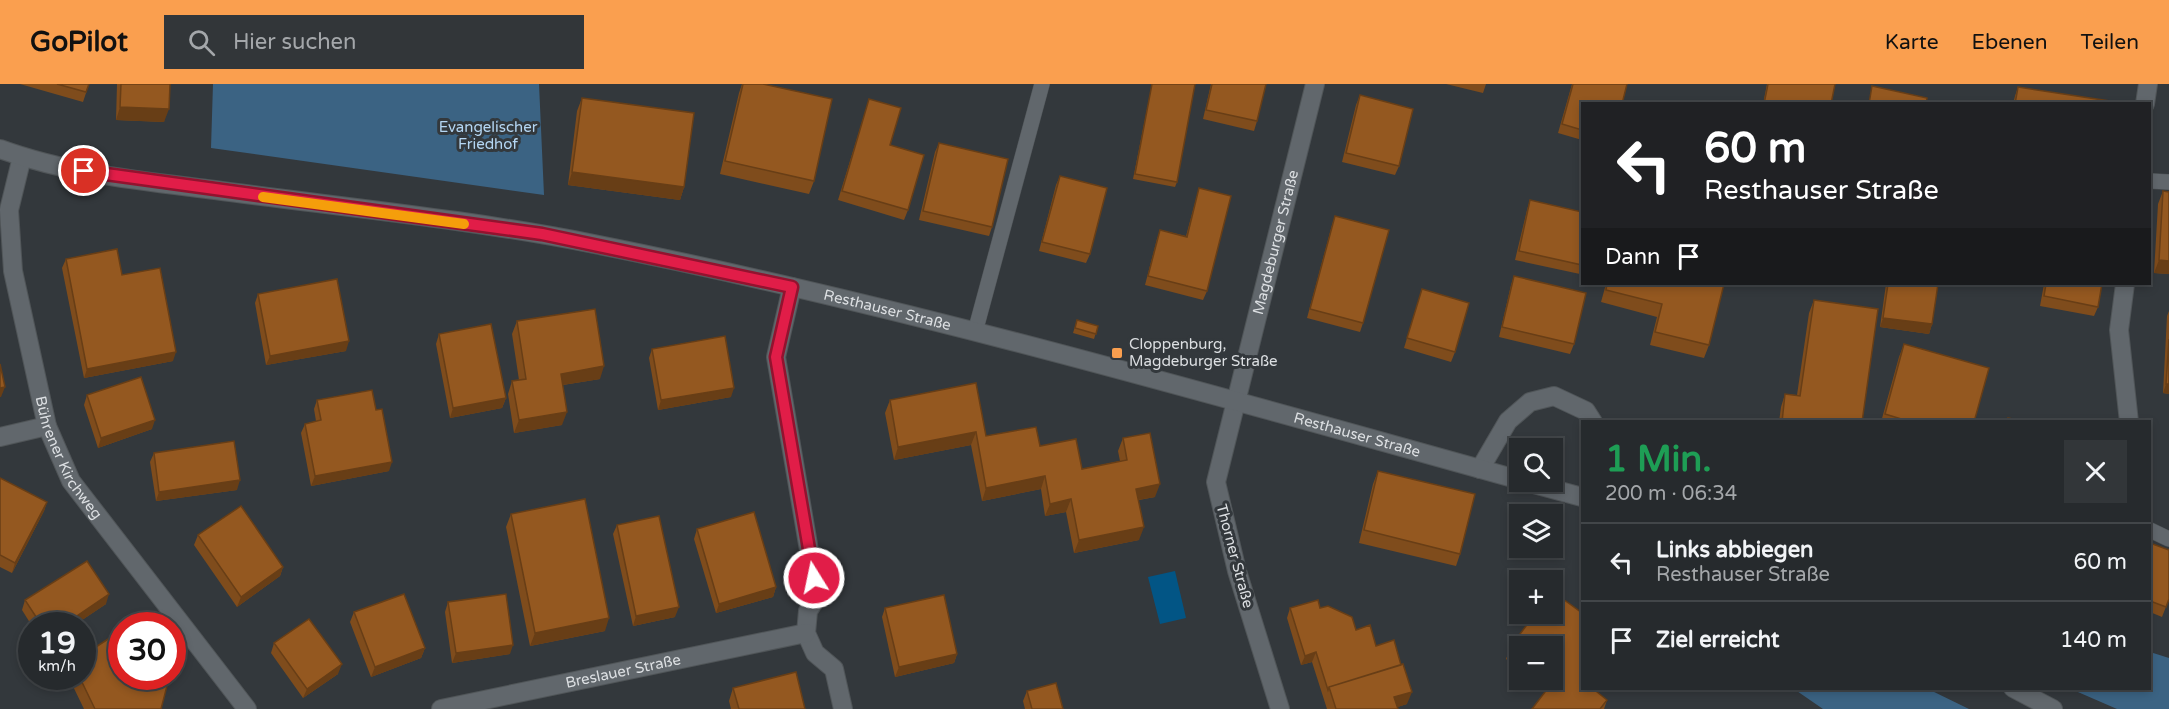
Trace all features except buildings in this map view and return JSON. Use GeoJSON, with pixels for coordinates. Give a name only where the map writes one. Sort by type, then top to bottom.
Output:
{"type":"FeatureCollection","features":[{"type":"Feature","properties":{"kind":"street","name":"Magdeburger Straße"},"geometry":{"type":"LineString","coordinates":[[1235,401],[1315,84]]}},
{"type":"Feature","properties":{"kind":"street"},"geometry":{"type":"LineString","coordinates":[[2145,102],[2148,84]]}},
{"type":"Feature","properties":{"kind":"street","name":"Resthauser Straße"},"geometry":{"type":"LineString","coordinates":[[0,149],[22,157],[105,176],[542,234],[792,287],[975,332],[1509,477]]}},
{"type":"Feature","properties":{"kind":"street","name":"Bührener Kirchweg"},"geometry":{"type":"LineString","coordinates":[[22,157],[9,210],[13,271],[47,426],[70,482],[247,709]]}},
{"type":"Feature","properties":{"kind":"street"},"geometry":{"type":"LineString","coordinates":[[2124,285],[2119,330],[2129,420]]}},
{"type":"Feature","properties":{"kind":"street"},"geometry":{"type":"LineString","coordinates":[[792,287],[776,357],[817,597],[808,611],[806,633],[815,653],[834,669],[843,709]]}},
{"type":"Feature","properties":{"kind":"street"},"geometry":{"type":"LineString","coordinates":[[1480,469],[1508,421],[1530,402],[1554,396],[1586,411],[1592,420]]}},
{"type":"Feature","properties":{"kind":"street","name":"Thorner Straße"},"geometry":{"type":"LineString","coordinates":[[1235,401],[1216,482],[1237,572],[1280,709]]}},
{"type":"Feature","properties":{"kind":"street"},"geometry":{"type":"LineString","coordinates":[[0,437],[47,426]]}},
{"type":"Feature","properties":{"kind":"street"},"geometry":{"type":"LineString","coordinates":[[1563,492],[1581,497]]}},
{"type":"Feature","properties":{"kind":"street","name":"Breslauer Straße"},"geometry":{"type":"LineString","coordinates":[[441,709],[806,633]]}},
{"type":"Feature","properties":{"kind":"street"},"geometry":{"type":"LineString","coordinates":[[2017,690],[2053,709]]}},
{"type":"Feature","properties":{"kind":"lane"},"geometry":{"type":"LineString","coordinates":[[975,332],[1042,84]]}},
{"type":"Feature","properties":{"kind":"lane"},"geometry":{"type":"LineString","coordinates":[[2151,181],[2169,182]]}},
{"type":"Feature","properties":{"kind":"lane"},"geometry":{"type":"LineString","coordinates":[[2151,530],[2169,539]]}},
{"type":"Feature","properties":{"kind":"green space","name":"Evangelischer Friedhof"},"geometry":{"type":"Polygon","coordinates":[[[213,84],[539,84],[544,195],[211,148],[213,84]]]}},
{"type":"Feature","properties":{"kind":"green space"},"geometry":{"type":"Polygon","coordinates":[[[2151,652],[2169,658],[2169,709],[2117,709],[2073,690],[2151,690],[2151,652]]]}},
{"type":"Feature","properties":{"kind":"green space"},"geometry":{"type":"Polygon","coordinates":[[[1795,690],[1930,690],[1969,709],[1823,709],[1795,690]]]}},
{"type":"Feature","properties":{"kind":"shaded area"},"geometry":{"type":"Polygon","coordinates":[[[1175,571],[1186,618],[1160,624],[1148,577],[1175,571]]]}},
{"type":"Feature","properties":{"kind":"slow traffic"},"geometry":{"type":"LineString","coordinates":[[263,197],[464,224]]}},
{"type":"Feature","properties":{"kind":"place","name":"Cloppenburg, Magdeburger Straße"},"geometry":{"type":"Point","coordinates":[1117,353]}},
{"type":"Feature","properties":{"kind":"route"},"geometry":{"type":"LineString","coordinates":[[84,171],[105,176],[542,234],[792,287],[776,357],[814,578]]}}]}
